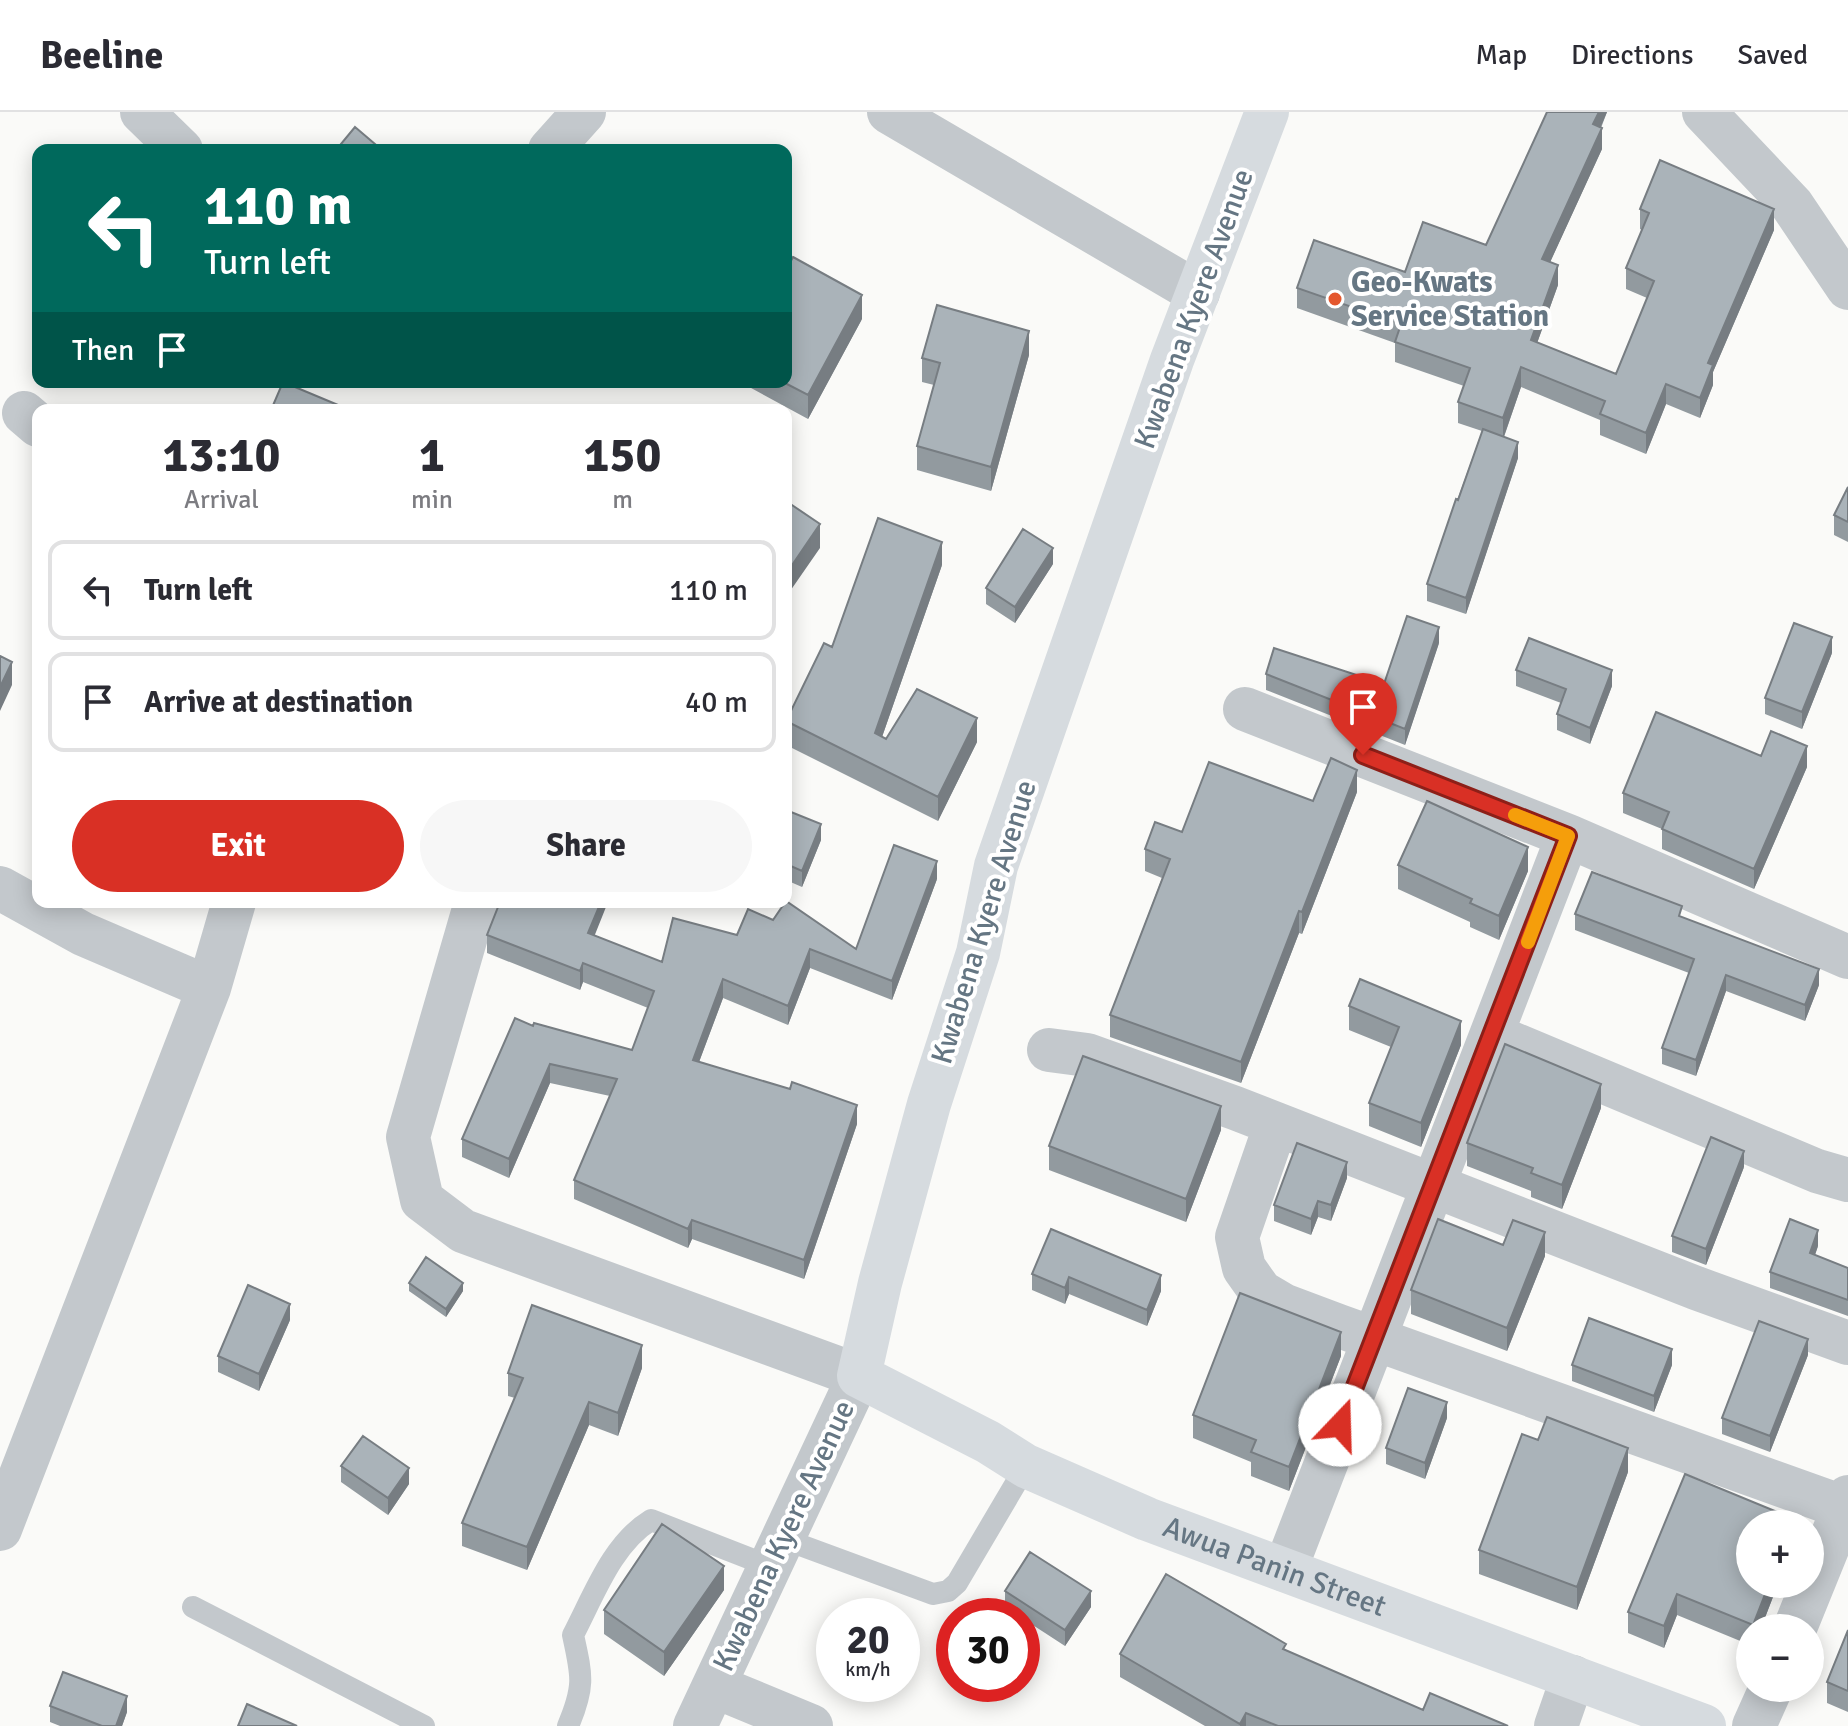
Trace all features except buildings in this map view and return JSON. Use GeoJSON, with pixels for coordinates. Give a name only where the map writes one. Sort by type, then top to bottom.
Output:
{"type":"FeatureCollection","features":[{"type":"Feature","properties":{"kind":"main road","name":"Kwabena Kyere Avenue"},"geometry":{"type":"LineString","coordinates":[[859,1376],[880,1283],[929,1104],[978,953],[996,866],[1198,293],[1267,112]]}},
{"type":"Feature","properties":{"kind":"main road","name":"Awua Panin Street"},"geometry":{"type":"LineString","coordinates":[[859,1376],[988,1442],[1026,1466],[1147,1519],[1704,1726]]}},
{"type":"Feature","properties":{"kind":"street"},"geometry":{"type":"LineString","coordinates":[[142,112],[175,144]]}},
{"type":"Feature","properties":{"kind":"street"},"geometry":{"type":"LineString","coordinates":[[555,144],[584,112]]}},
{"type":"Feature","properties":{"kind":"street"},"geometry":{"type":"LineString","coordinates":[[889,112],[1198,293]]}},
{"type":"Feature","properties":{"kind":"street"},"geometry":{"type":"LineString","coordinates":[[1704,112],[1792,205],[1848,288]]}},
{"type":"Feature","properties":{"kind":"street"},"geometry":{"type":"LineString","coordinates":[[1245,709],[1568,836],[1848,957]]}},
{"type":"Feature","properties":{"kind":"street"},"geometry":{"type":"LineString","coordinates":[[1285,1570],[1568,836]]}},
{"type":"Feature","properties":{"kind":"street"},"geometry":{"type":"LineString","coordinates":[[0,888],[32,906]]}},
{"type":"Feature","properties":{"kind":"street"},"geometry":{"type":"LineString","coordinates":[[36,908],[83,934],[209,988]]}},
{"type":"Feature","properties":{"kind":"street"},"geometry":{"type":"LineString","coordinates":[[0,1529],[11,1467],[209,988],[232,908]]}},
{"type":"Feature","properties":{"kind":"street"},"geometry":{"type":"LineString","coordinates":[[474,908],[408,1137],[422,1200],[463,1231],[859,1376]]}},
{"type":"Feature","properties":{"kind":"street"},"geometry":{"type":"LineString","coordinates":[[1492,1035],[1817,1171],[1848,1180]]}},
{"type":"Feature","properties":{"kind":"street"},"geometry":{"type":"LineString","coordinates":[[1049,1050],[1087,1055],[1276,1124],[1696,1288],[1848,1343]]}},
{"type":"Feature","properties":{"kind":"street"},"geometry":{"type":"LineString","coordinates":[[1276,1124],[1237,1237],[1244,1268],[1261,1292],[1283,1305],[1847,1504],[1801,1614]]}},
{"type":"Feature","properties":{"kind":"street","name":"Kwabena Kyere Avenue"},"geometry":{"type":"LineString","coordinates":[[695,1726],[859,1376]]}},
{"type":"Feature","properties":{"kind":"street"},"geometry":{"type":"LineString","coordinates":[[1556,1726],[1573,1677]]}},
{"type":"Feature","properties":{"kind":"street"},"geometry":{"type":"LineString","coordinates":[[714,1686],[811,1726]]}},
{"type":"Feature","properties":{"kind":"street"},"geometry":{"type":"LineString","coordinates":[[1754,1726],[1765,1702]]}},
{"type":"Feature","properties":{"kind":"lane"},"geometry":{"type":"LineString","coordinates":[[568,1726],[579,1700],[582,1676],[573,1635],[617,1552],[638,1528],[651,1520],[933,1594],[948,1591],[957,1583],[1026,1466]]}},
{"type":"Feature","properties":{"kind":"lane"},"geometry":{"type":"LineString","coordinates":[[193,1607],[424,1726]]}},
{"type":"Feature","properties":{"kind":"slow traffic"},"geometry":{"type":"LineString","coordinates":[[1515,815],[1568,836],[1528,942]]}},
{"type":"Feature","properties":{"kind":"place","name":"Geo-Kwats Service Station"},"geometry":{"type":"Point","coordinates":[1335,299]}},
{"type":"Feature","properties":{"kind":"route"},"geometry":{"type":"LineString","coordinates":[[1340,1425],[1568,836],[1363,755]]}}]}
